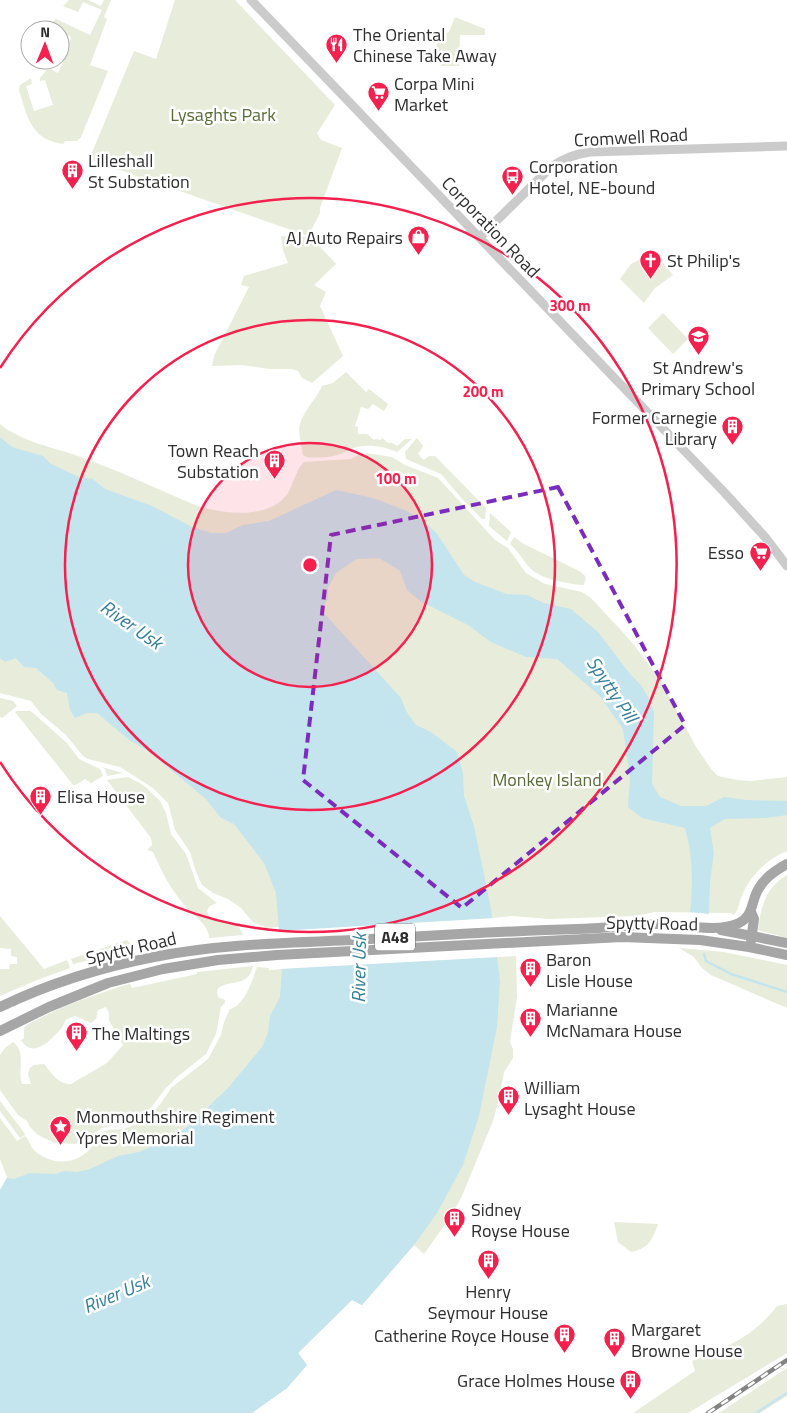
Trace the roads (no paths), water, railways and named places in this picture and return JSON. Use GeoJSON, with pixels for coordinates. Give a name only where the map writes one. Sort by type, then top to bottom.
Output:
{"type":"FeatureCollection","features":[{"type":"Feature","properties":{"kind":"main road"},"geometry":{"type":"LineString","coordinates":[[750,947],[754,919],[751,912],[758,889],[770,875],[787,864]]}},
{"type":"Feature","properties":{"kind":"main road","name":"A48"},"geometry":{"type":"LineString","coordinates":[[715,928],[739,923],[751,912]]}},
{"type":"Feature","properties":{"kind":"main road","name":"A48"},"geometry":{"type":"LineString","coordinates":[[622,932],[656,924],[715,928],[787,943]]}},
{"type":"Feature","properties":{"kind":"main road","name":"Spytty Road"},"geometry":{"type":"LineString","coordinates":[[0,1008],[64,981],[112,966],[155,956],[190,951],[276,944],[514,931],[622,932],[700,940],[750,947],[787,955]]}},
{"type":"Feature","properties":{"kind":"main road","name":"Spytty Road"},"geometry":{"type":"LineString","coordinates":[[3,1029],[49,1007],[108,983],[139,974],[192,964],[278,955],[516,942],[622,932]]}},
{"type":"Feature","properties":{"kind":"street","name":"Corporation Road"},"geometry":{"type":"LineString","coordinates":[[251,0],[729,497],[766,537],[787,566]]}},
{"type":"Feature","properties":{"kind":"street","name":"Cromwell Road"},"geometry":{"type":"LineString","coordinates":[[480,237],[551,167],[562,159],[574,154],[787,146]]}},
{"type":"Feature","properties":{"kind":"water"},"geometry":{"type":"Polygon","coordinates":[[[0,437],[12,447],[43,456],[51,464],[79,477],[93,479],[105,489],[152,506],[192,527],[211,533],[226,533],[243,525],[269,521],[336,490],[373,498],[407,511],[425,522],[438,535],[464,575],[475,582],[507,594],[527,595],[544,603],[571,609],[598,632],[630,674],[641,685],[654,712],[652,784],[660,797],[681,806],[706,806],[724,797],[747,800],[787,801],[787,815],[766,818],[725,819],[710,828],[714,853],[710,881],[709,914],[690,912],[692,870],[685,828],[642,818],[628,807],[630,779],[623,729],[600,696],[557,659],[526,657],[491,642],[468,625],[420,601],[407,590],[400,571],[379,558],[356,559],[336,573],[328,587],[328,599],[321,610],[401,698],[406,711],[416,725],[431,732],[457,752],[463,773],[464,796],[474,826],[491,909],[500,981],[497,1027],[479,1116],[463,1165],[437,1213],[414,1245],[362,1305],[352,1300],[298,1353],[307,1365],[287,1388],[252,1413],[0,1413],[0,1190],[7,1178],[14,1179],[30,1173],[56,1174],[64,1171],[77,1172],[90,1169],[118,1156],[139,1152],[166,1140],[187,1127],[228,1088],[262,1047],[268,1033],[270,1016],[280,997],[282,969],[276,893],[264,863],[234,824],[221,818],[205,798],[148,751],[128,739],[97,713],[87,713],[75,718],[70,710],[67,693],[57,690],[53,683],[36,668],[24,667],[16,658],[5,662],[0,658],[0,437]]]}},
{"type":"Feature","properties":{"kind":"waterway"},"geometry":{"type":"LineString","coordinates":[[704,954],[706,961],[731,974],[787,992]]}},
{"type":"Feature","properties":{"kind":"waterway"},"geometry":{"type":"LineString","coordinates":[[756,1413],[787,1393]]}},
{"type":"Feature","properties":{"kind":"railway"},"geometry":{"type":"LineString","coordinates":[[708,1413],[787,1360]]}},
{"type":"Feature","properties":{"kind":"place","name":"The Oriental Chinese Take Away"},"geometry":{"type":"Point","coordinates":[337,63]}},
{"type":"Feature","properties":{"kind":"place","name":"Corpa Mini Market"},"geometry":{"type":"Point","coordinates":[378,112]}},
{"type":"Feature","properties":{"kind":"place","name":"Lilleshall St Substation"},"geometry":{"type":"Point","coordinates":[72,189]}},
{"type":"Feature","properties":{"kind":"place","name":"Corporation Hotel, NE-bound"},"geometry":{"type":"Point","coordinates":[513,195]}},
{"type":"Feature","properties":{"kind":"place","name":"AJ Auto Repairs"},"geometry":{"type":"Point","coordinates":[419,256]}},
{"type":"Feature","properties":{"kind":"place","name":"St Philip's"},"geometry":{"type":"Point","coordinates":[651,279]}},
{"type":"Feature","properties":{"kind":"place","name":"St Andrew's Primary School"},"geometry":{"type":"Point","coordinates":[698,356]}},
{"type":"Feature","properties":{"kind":"place","name":"Former Carnegie Library"},"geometry":{"type":"Point","coordinates":[733,446]}},
{"type":"Feature","properties":{"kind":"place","name":"Town Reach Substation"},"geometry":{"type":"Point","coordinates":[275,479]}},
{"type":"Feature","properties":{"kind":"place","name":"Esso"},"geometry":{"type":"Point","coordinates":[760,571]}},
{"type":"Feature","properties":{"kind":"place","name":"Elisa House"},"geometry":{"type":"Point","coordinates":[41,815]}},
{"type":"Feature","properties":{"kind":"place","name":"Baron Lisle House"},"geometry":{"type":"Point","coordinates":[530,988]}},
{"type":"Feature","properties":{"kind":"place","name":"Marianne McNamara House"},"geometry":{"type":"Point","coordinates":[530,1038]}},
{"type":"Feature","properties":{"kind":"place","name":"The Maltings"},"geometry":{"type":"Point","coordinates":[76,1052]}},
{"type":"Feature","properties":{"kind":"place","name":"William Lysaght House"},"geometry":{"type":"Point","coordinates":[508,1116]}},
{"type":"Feature","properties":{"kind":"place","name":"Monmouthshire Regiment Ypres Memorial"},"geometry":{"type":"Point","coordinates":[60,1145]}},
{"type":"Feature","properties":{"kind":"place","name":"Sidney Royse House"},"geometry":{"type":"Point","coordinates":[455,1238]}},
{"type":"Feature","properties":{"kind":"place","name":"Henry Seymour House"},"geometry":{"type":"Point","coordinates":[488,1280]}},
{"type":"Feature","properties":{"kind":"place","name":"Catherine Royce House"},"geometry":{"type":"Point","coordinates":[565,1354]}},
{"type":"Feature","properties":{"kind":"place","name":"Margaret Browne House"},"geometry":{"type":"Point","coordinates":[615,1358]}},
{"type":"Feature","properties":{"kind":"place","name":"Grace Holmes House"},"geometry":{"type":"Point","coordinates":[631,1399]}},
{"type":"Feature","properties":{"kind":"park label","name":"Lysaghts Park"},"geometry":{"type":"Point","coordinates":[223,114]}},
{"type":"Feature","properties":{"kind":"park label","name":"Monkey Island"},"geometry":{"type":"Point","coordinates":[547,779]}},
{"type":"Feature","properties":{"kind":"water label","name":"River Usk"},"geometry":{"type":"Point","coordinates":[132,624]}},
{"type":"Feature","properties":{"kind":"water label","name":"Spytty Pill"},"geometry":{"type":"Point","coordinates":[613,689]}},
{"type":"Feature","properties":{"kind":"water label","name":"River Usk"},"geometry":{"type":"Point","coordinates":[358,968]}},
{"type":"Feature","properties":{"kind":"water label","name":"River Usk"},"geometry":{"type":"Point","coordinates":[116,1293]}}]}
